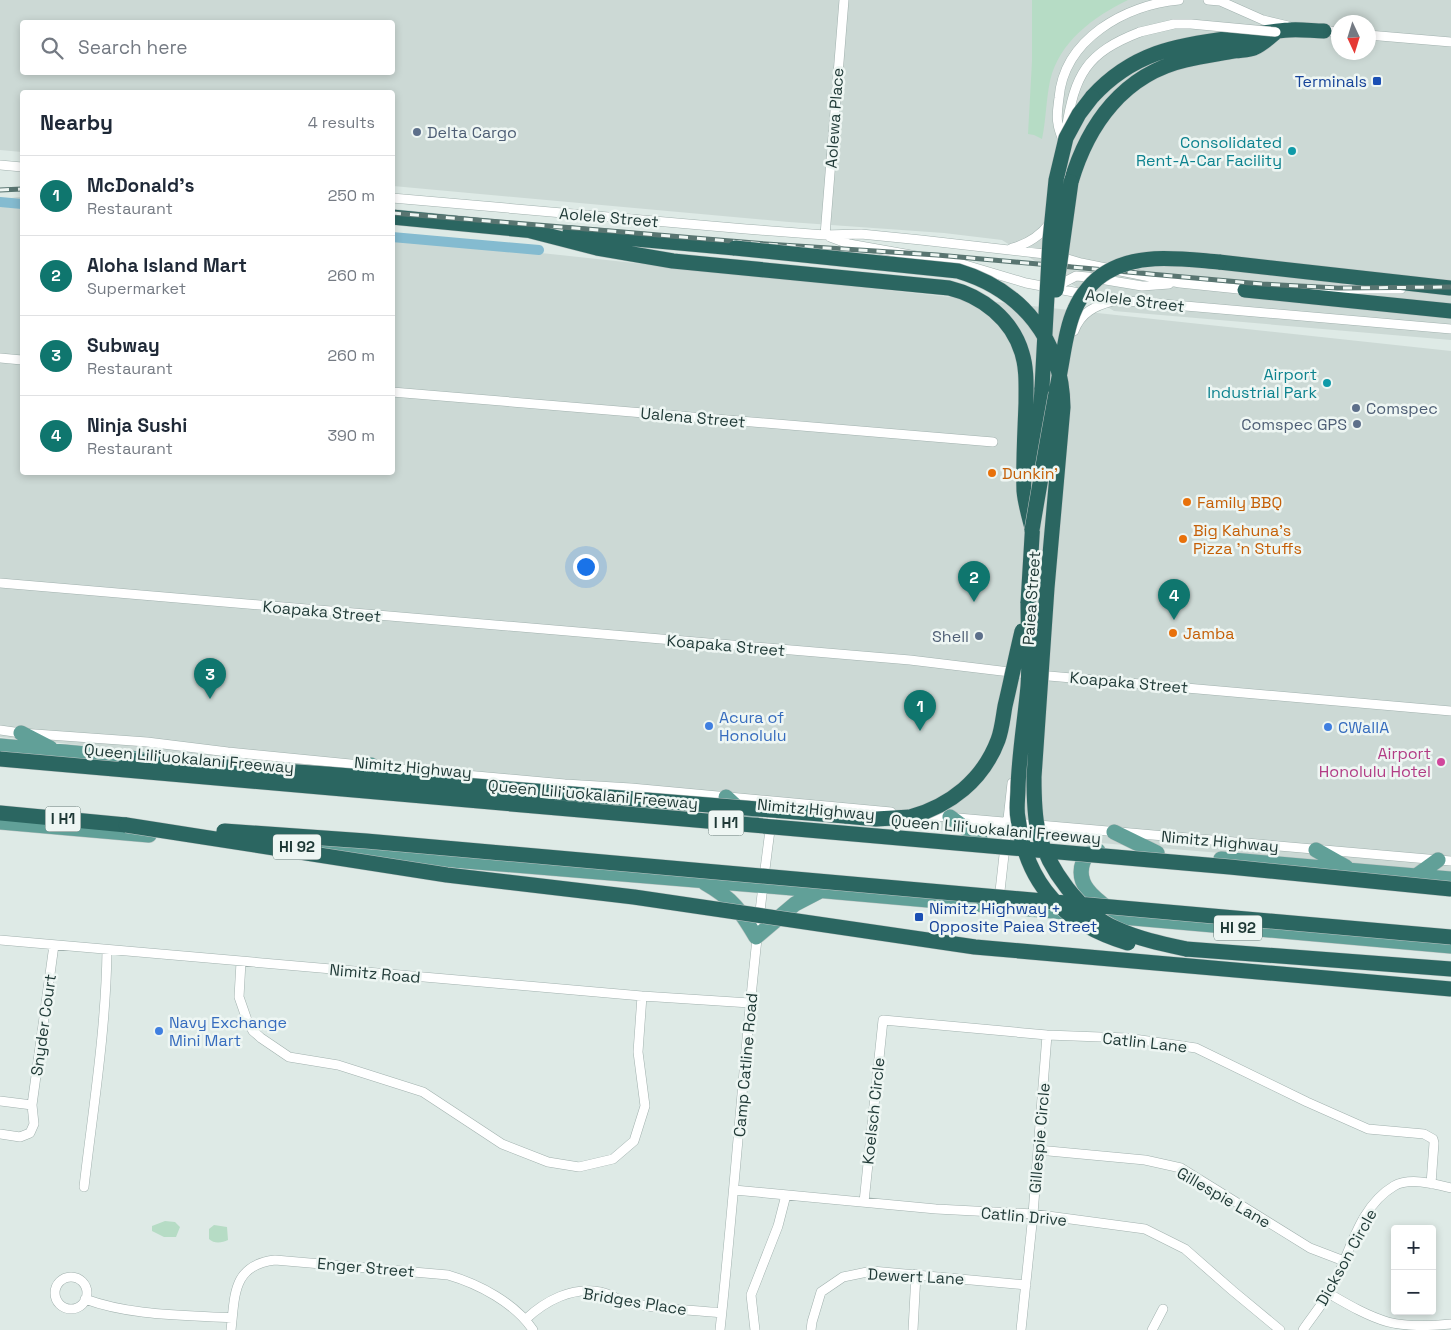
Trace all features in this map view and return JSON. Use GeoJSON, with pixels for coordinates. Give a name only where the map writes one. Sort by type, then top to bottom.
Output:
{"type":"FeatureCollection","features":[{"type":"Feature","properties":{"kind":"highway"},"geometry":{"type":"LineString","coordinates":[[1045,389],[1050,240],[1058,165],[1066,138],[1079,114],[1103,85],[1116,74],[1142,58],[1166,49],[1191,43],[1289,30],[1331,32]]}},
{"type":"Feature","properties":{"kind":"highway"},"geometry":{"type":"LineString","coordinates":[[1276,32],[1254,48],[1185,60],[1166,66],[1120,96],[1096,124],[1085,144],[1071,182],[1045,389],[1032,530],[1028,603],[1028,686],[1019,758],[1018,817],[1023,845],[1031,867],[1041,886],[1055,902],[1088,928],[1128,943],[1451,969]]}},
{"type":"Feature","properties":{"kind":"highway"},"geometry":{"type":"LineString","coordinates":[[395,217],[736,248],[958,271],[983,280],[1009,295],[1021,306],[1040,329],[1057,366],[1063,391],[1034,777],[1034,804],[1038,830],[1048,858],[1060,879],[1094,915],[1115,928],[1140,938],[1186,949]]}},
{"type":"Feature","properties":{"kind":"highway"},"geometry":{"type":"LineString","coordinates":[[527,230],[607,250],[673,261],[948,288],[975,296],[988,305],[1007,324],[1022,353],[1025,365],[1024,493],[1032,530]]}},
{"type":"Feature","properties":{"kind":"highway"},"geometry":{"type":"LineString","coordinates":[[1032,530],[1050,422],[1071,321],[1080,299],[1091,284],[1106,272],[1128,262],[1153,258],[1219,262],[1451,288]]}},
{"type":"Feature","properties":{"kind":"highway"},"geometry":{"type":"LineString","coordinates":[[1245,290],[1451,311]]}},
{"type":"Feature","properties":{"kind":"highway"},"geometry":{"type":"LineString","coordinates":[[0,752],[346,775],[876,819],[910,817],[934,809],[955,797],[979,773],[988,758],[998,739],[1028,603]]}},
{"type":"Feature","properties":{"kind":"highway","name":"Queen Liliʻuokalani Freeway"},"geometry":{"type":"LineString","coordinates":[[0,759],[1230,867],[1451,889]]}},
{"type":"Feature","properties":{"kind":"highway","name":"I H1"},"geometry":{"type":"LineString","coordinates":[[0,814],[126,825],[366,841],[1451,937]]}},
{"type":"Feature","properties":{"kind":"highway"},"geometry":{"type":"LineString","coordinates":[[126,825],[447,875],[634,897],[975,947],[1451,989]]}},
{"type":"Feature","properties":{"kind":"main road"},"geometry":{"type":"LineString","coordinates":[[22,733],[56,751]]}},
{"type":"Feature","properties":{"kind":"main road","name":"Nimitz Highway"},"geometry":{"type":"LineString","coordinates":[[0,746],[538,796],[771,823],[1005,840],[1451,879]]}},
{"type":"Feature","properties":{"kind":"main road"},"geometry":{"type":"LineString","coordinates":[[371,765],[396,783]]}},
{"type":"Feature","properties":{"kind":"main road"},"geometry":{"type":"LineString","coordinates":[[538,796],[565,784]]}},
{"type":"Feature","properties":{"kind":"main road"},"geometry":{"type":"LineString","coordinates":[[726,797],[752,821]]}},
{"type":"Feature","properties":{"kind":"main road"},"geometry":{"type":"LineString","coordinates":[[950,817],[980,839]]}},
{"type":"Feature","properties":{"kind":"main road","name":"HI 92"},"geometry":{"type":"LineString","coordinates":[[0,822],[762,885],[1451,946]]}},
{"type":"Feature","properties":{"kind":"main road"},"geometry":{"type":"LineString","coordinates":[[1114,832],[1156,853]]}},
{"type":"Feature","properties":{"kind":"main road"},"geometry":{"type":"LineString","coordinates":[[1110,849],[1090,852],[1085,857],[1080,870],[1083,884],[1088,892],[1122,918]]}},
{"type":"Feature","properties":{"kind":"main road"},"geometry":{"type":"LineString","coordinates":[[1316,850],[1351,870]]}},
{"type":"Feature","properties":{"kind":"main road"},"geometry":{"type":"LineString","coordinates":[[1416,876],[1444,860]]}},
{"type":"Feature","properties":{"kind":"main road"},"geometry":{"type":"LineString","coordinates":[[699,880],[722,893],[738,908],[756,937],[795,904],[821,891]]}},
{"type":"Feature","properties":{"kind":"street","name":"Aolewa Place"},"geometry":{"type":"LineString","coordinates":[[825,235],[844,0]]}},
{"type":"Feature","properties":{"kind":"street"},"geometry":{"type":"LineString","coordinates":[[1064,145],[1058,123],[1059,93],[1065,70],[1080,47],[1100,29],[1118,18],[1149,6],[1179,0]]}},
{"type":"Feature","properties":{"kind":"street"},"geometry":{"type":"LineString","coordinates":[[1208,0],[1220,1],[1263,20],[1331,32]]}},
{"type":"Feature","properties":{"kind":"street"},"geometry":{"type":"LineString","coordinates":[[1064,145],[1070,103],[1081,75],[1090,62],[1103,50],[1118,41],[1140,32],[1174,24],[1191,24],[1331,36]]}},
{"type":"Feature","properties":{"kind":"street"},"geometry":{"type":"LineString","coordinates":[[1376,36],[1451,42]]}},
{"type":"Feature","properties":{"kind":"street"},"geometry":{"type":"LineString","coordinates":[[1376,41],[1451,47]]}},
{"type":"Feature","properties":{"kind":"street","name":"Paiea Street"},"geometry":{"type":"LineString","coordinates":[[998,907],[1026,674],[1054,255],[1064,145]]}},
{"type":"Feature","properties":{"kind":"street"},"geometry":{"type":"LineString","coordinates":[[0,165],[20,167]]}},
{"type":"Feature","properties":{"kind":"street","name":"Aolele Street"},"geometry":{"type":"LineString","coordinates":[[395,198],[825,235],[861,234],[1007,249],[1054,255],[1081,263],[1180,283],[1245,290],[1451,288]]}},
{"type":"Feature","properties":{"kind":"street"},"geometry":{"type":"LineString","coordinates":[[1007,249],[1034,240],[1050,224],[1059,207]]}},
{"type":"Feature","properties":{"kind":"street","name":"Aolele Street"},"geometry":{"type":"LineString","coordinates":[[825,235],[849,244],[962,264],[1053,288],[1116,300],[1451,329]]}},
{"type":"Feature","properties":{"kind":"street"},"geometry":{"type":"LineString","coordinates":[[1053,288],[1076,276],[1142,286],[1180,283]]}},
{"type":"Feature","properties":{"kind":"street"},"geometry":{"type":"LineString","coordinates":[[1045,389],[1072,348],[1077,321],[1086,312],[1098,305],[1116,300]]}},
{"type":"Feature","properties":{"kind":"street"},"geometry":{"type":"LineString","coordinates":[[0,358],[20,360]]}},
{"type":"Feature","properties":{"kind":"street","name":"Ualena Street"},"geometry":{"type":"LineString","coordinates":[[395,392],[993,442]]}},
{"type":"Feature","properties":{"kind":"street","name":"Koapaka Street"},"geometry":{"type":"LineString","coordinates":[[0,584],[910,660],[1026,674],[1451,711]]}},
{"type":"Feature","properties":{"kind":"street"},"geometry":{"type":"LineString","coordinates":[[0,730],[147,742],[228,752],[565,784],[1444,860]]}},
{"type":"Feature","properties":{"kind":"street","name":"Camp Catline Road"},"geometry":{"type":"LineString","coordinates":[[720,1330],[756,937],[771,823],[776,801]]}},
{"type":"Feature","properties":{"kind":"street","name":"Nimitz Road"},"geometry":{"type":"LineString","coordinates":[[0,940],[642,996],[750,1003]]}},
{"type":"Feature","properties":{"kind":"street","name":"Snyder Court"},"geometry":{"type":"LineString","coordinates":[[0,1134],[20,1137],[30,1133],[34,1124],[32,1105],[54,945]]}},
{"type":"Feature","properties":{"kind":"street"},"geometry":{"type":"LineString","coordinates":[[84,1187],[93,1123],[107,982],[107,950]]}},
{"type":"Feature","properties":{"kind":"street"},"geometry":{"type":"LineString","coordinates":[[240,962],[239,997],[247,1020],[253,1031],[289,1058],[338,1066],[423,1092],[502,1144],[548,1162],[579,1166],[613,1160],[634,1141],[645,1106],[638,1052],[642,996]]}},
{"type":"Feature","properties":{"kind":"street","name":"Catlin Lane"},"geometry":{"type":"LineString","coordinates":[[882,1020],[1047,1035],[1127,1038],[1196,1048],[1307,1102],[1368,1129],[1424,1134],[1432,1139],[1434,1143],[1431,1184]]}},
{"type":"Feature","properties":{"kind":"street","name":"Koelsch Circle"},"geometry":{"type":"LineString","coordinates":[[864,1202],[882,1020]]}},
{"type":"Feature","properties":{"kind":"street","name":"Gillespie Circle"},"geometry":{"type":"LineString","coordinates":[[1021,1330],[1033,1214],[1047,1035]]}},
{"type":"Feature","properties":{"kind":"street"},"geometry":{"type":"LineString","coordinates":[[0,1101],[32,1105]]}},
{"type":"Feature","properties":{"kind":"street","name":"Gillespie Lane"},"geometry":{"type":"LineString","coordinates":[[1038,1150],[1145,1160],[1181,1168],[1310,1248],[1344,1261]]}},
{"type":"Feature","properties":{"kind":"street","name":"Dickson Circle"},"geometry":{"type":"LineString","coordinates":[[1303,1330],[1335,1283],[1369,1208],[1395,1186],[1412,1182],[1451,1188]]}},
{"type":"Feature","properties":{"kind":"street","name":"Catlin Drive"},"geometry":{"type":"LineString","coordinates":[[734,1190],[936,1210],[1033,1214],[1145,1229],[1185,1249],[1280,1330]]}},
{"type":"Feature","properties":{"kind":"street"},"geometry":{"type":"LineString","coordinates":[[755,1330],[751,1295],[778,1226],[786,1195]]}},
{"type":"Feature","properties":{"kind":"street","name":"Enger Street"},"geometry":{"type":"LineString","coordinates":[[231,1330],[235,1290],[240,1278],[255,1265],[274,1260],[448,1275],[481,1286],[526,1319],[533,1330]]}},
{"type":"Feature","properties":{"kind":"street","name":"Dewert Lane"},"geometry":{"type":"LineString","coordinates":[[811,1330],[821,1292],[843,1277],[872,1271],[1026,1285]]}},
{"type":"Feature","properties":{"kind":"street"},"geometry":{"type":"LineString","coordinates":[[913,1330],[916,1274]]}},
{"type":"Feature","properties":{"kind":"street","name":"Bridges Place"},"geometry":{"type":"LineString","coordinates":[[526,1319],[534,1311],[552,1300],[575,1292],[588,1290],[626,1302],[722,1313]]}},
{"type":"Feature","properties":{"kind":"street"},"geometry":{"type":"LineString","coordinates":[[1328,1293],[1362,1312],[1388,1322],[1427,1326],[1451,1324]]}},
{"type":"Feature","properties":{"kind":"street"},"geometry":{"type":"LineString","coordinates":[[85,1299],[105,1306],[142,1312],[232,1318]]}},
{"type":"Feature","properties":{"kind":"street"},"geometry":{"type":"LineString","coordinates":[[1152,1330],[1163,1309]]}},
{"type":"Feature","properties":{"kind":"shaded area"},"geometry":{"type":"Polygon","coordinates":[[[0,0],[1451,0],[1451,340],[1114,311],[1002,240],[944,233],[789,222],[395,186],[395,90],[20,90],[20,152],[0,150],[0,0]]]}},
{"type":"Feature","properties":{"kind":"shaded area"},"geometry":{"type":"Polygon","coordinates":[[[20,197],[20,475],[395,475],[395,237],[1451,351],[1451,872],[894,826],[0,737],[0,200],[20,197]]]}},
{"type":"Feature","properties":{"kind":"green space"},"geometry":{"type":"Polygon","coordinates":[[[1032,0],[1128,0],[1090,23],[1079,32],[1061,54],[1054,67],[1050,81],[1042,139],[1028,134],[1032,61],[1032,0]]]}},
{"type":"Feature","properties":{"kind":"green space"},"geometry":{"type":"Polygon","coordinates":[[[165,1221],[175,1222],[180,1227],[176,1237],[164,1237],[152,1231],[152,1226],[165,1221]]]}},
{"type":"Feature","properties":{"kind":"green space"},"geometry":{"type":"Polygon","coordinates":[[[214,1225],[227,1227],[228,1240],[213,1242],[209,1239],[209,1229],[214,1225]]]}},
{"type":"Feature","properties":{"kind":"waterway"},"geometry":{"type":"LineString","coordinates":[[0,202],[20,204]]}},
{"type":"Feature","properties":{"kind":"waterway"},"geometry":{"type":"LineString","coordinates":[[395,237],[539,250]]}},
{"type":"Feature","properties":{"kind":"railway"},"geometry":{"type":"LineString","coordinates":[[0,190],[20,189]]}},
{"type":"Feature","properties":{"kind":"railway"},"geometry":{"type":"LineString","coordinates":[[395,213],[766,244],[937,255],[1262,284],[1338,288],[1451,287]]}},
{"type":"Feature","properties":{"kind":"place","name":"Terminals"},"geometry":{"type":"Point","coordinates":[1377,81]}},
{"type":"Feature","properties":{"kind":"place","name":"Delta Cargo"},"geometry":{"type":"Point","coordinates":[417,132]}},
{"type":"Feature","properties":{"kind":"place","name":"Consolidated Rent-A-Car Facility"},"geometry":{"type":"Point","coordinates":[1292,151]}},
{"type":"Feature","properties":{"kind":"place","name":"Airport Industrial Park"},"geometry":{"type":"Point","coordinates":[1327,383]}},
{"type":"Feature","properties":{"kind":"place","name":"Comspec"},"geometry":{"type":"Point","coordinates":[1356,408]}},
{"type":"Feature","properties":{"kind":"place","name":"Comspec GPS"},"geometry":{"type":"Point","coordinates":[1357,424]}},
{"type":"Feature","properties":{"kind":"place","name":"Dunkin'"},"geometry":{"type":"Point","coordinates":[992,473]}},
{"type":"Feature","properties":{"kind":"place","name":"Family BBQ"},"geometry":{"type":"Point","coordinates":[1187,502]}},
{"type":"Feature","properties":{"kind":"place","name":"Big Kahuna's Pizza 'n Stuffs"},"geometry":{"type":"Point","coordinates":[1183,539]}},
{"type":"Feature","properties":{"kind":"place","name":"Aloha Island Mart"},"geometry":{"type":"Point","coordinates":[974,602]}},
{"type":"Feature","properties":{"kind":"place","name":"Ninja Sushi"},"geometry":{"type":"Point","coordinates":[1174,620]}},
{"type":"Feature","properties":{"kind":"place","name":"Jamba"},"geometry":{"type":"Point","coordinates":[1173,633]}},
{"type":"Feature","properties":{"kind":"place","name":"Shell"},"geometry":{"type":"Point","coordinates":[979,636]}},
{"type":"Feature","properties":{"kind":"place","name":"Subway"},"geometry":{"type":"Point","coordinates":[210,699]}},
{"type":"Feature","properties":{"kind":"place","name":"Acura of Honolulu"},"geometry":{"type":"Point","coordinates":[709,726]}},
{"type":"Feature","properties":{"kind":"place","name":"CWallA"},"geometry":{"type":"Point","coordinates":[1328,727]}},
{"type":"Feature","properties":{"kind":"place","name":"McDonald's"},"geometry":{"type":"Point","coordinates":[920,731]}},
{"type":"Feature","properties":{"kind":"place","name":"Airport Honolulu Hotel"},"geometry":{"type":"Point","coordinates":[1441,762]}},
{"type":"Feature","properties":{"kind":"place","name":"Nimitz Highway + Opposite Paiea Street"},"geometry":{"type":"Point","coordinates":[919,917]}},
{"type":"Feature","properties":{"kind":"place","name":"Navy Exchange Mini Mart"},"geometry":{"type":"Point","coordinates":[159,1031]}}]}
